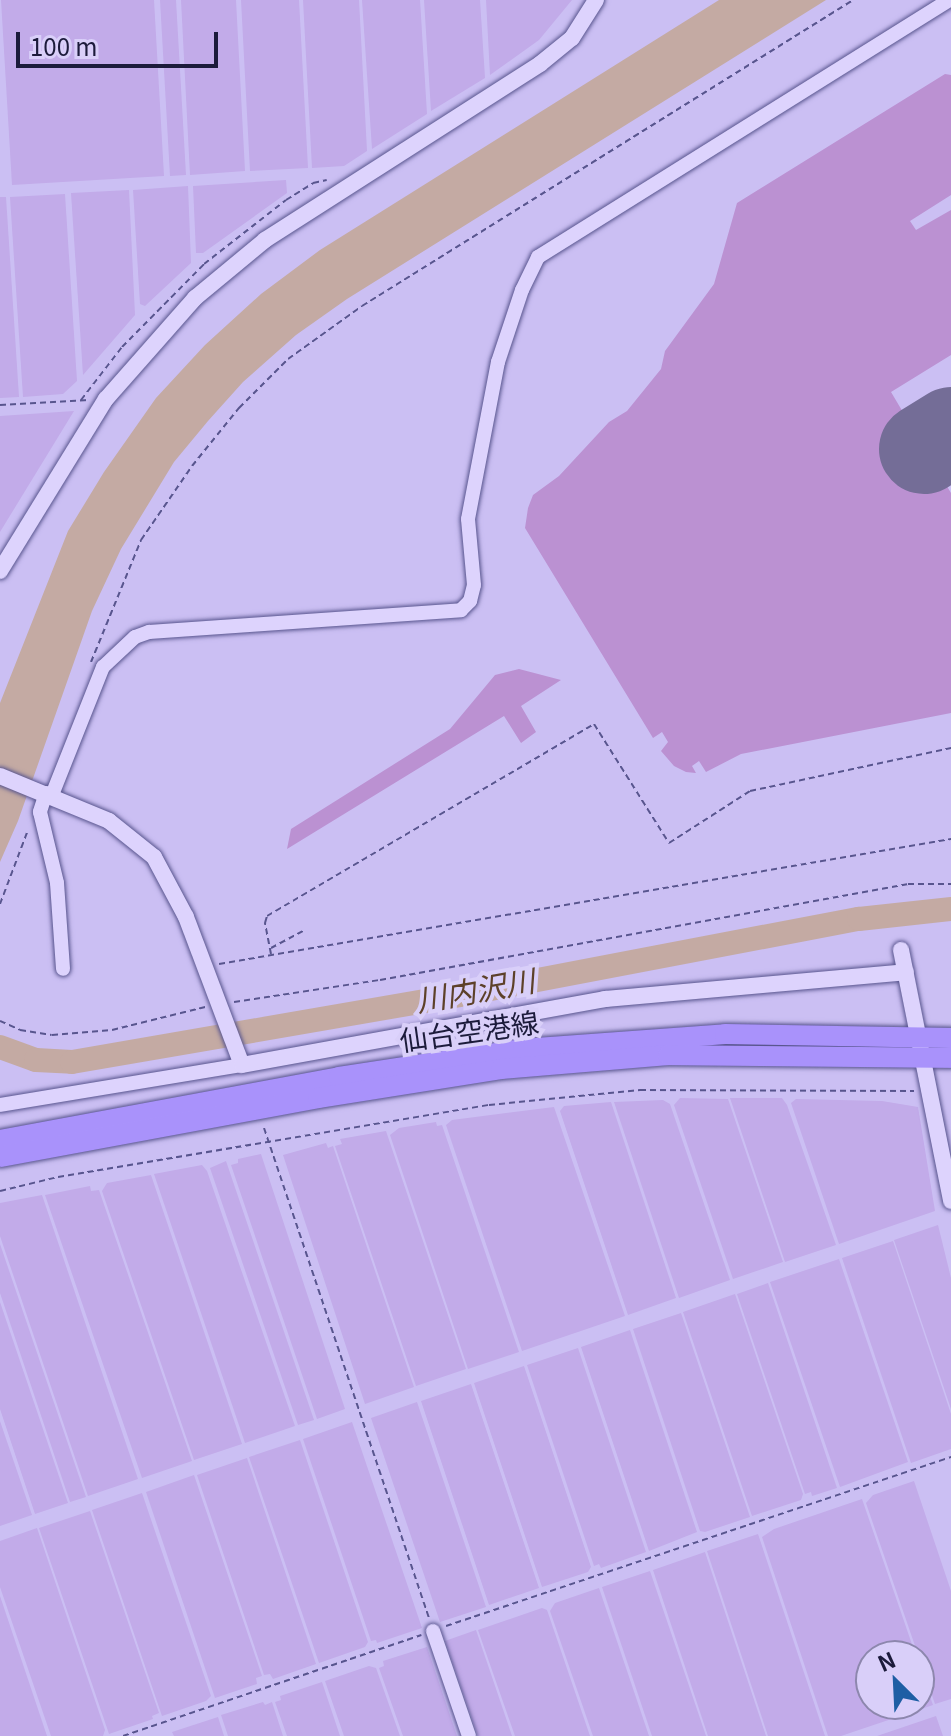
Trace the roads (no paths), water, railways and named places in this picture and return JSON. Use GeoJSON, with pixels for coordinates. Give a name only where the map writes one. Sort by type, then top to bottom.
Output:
{"type":"FeatureCollection","features":[{"type":"Feature","properties":{"kind":"main road","name":"仙台空港線"},"geometry":{"type":"LineString","coordinates":[[0,1140],[339,1077],[523,1049],[725,1034],[923,1047],[951,1058]]}},
{"type":"Feature","properties":{"kind":"main road","name":"仙台空港線"},"geometry":{"type":"LineString","coordinates":[[0,1157],[318,1098],[501,1069],[668,1055],[923,1047],[951,1038]]}},
{"type":"Feature","properties":{"kind":"street"},"geometry":{"type":"LineString","coordinates":[[0,571],[106,399],[152,343],[234,264],[265,240],[540,64],[572,38],[596,0]]}},
{"type":"Feature","properties":{"kind":"street"},"geometry":{"type":"LineString","coordinates":[[63,969],[57,883],[40,812],[103,667],[121,646],[149,632],[461,610],[470,601],[474,585],[468,519],[498,362],[522,290],[538,257],[950,0]]}},
{"type":"Feature","properties":{"kind":"street"},"geometry":{"type":"LineString","coordinates":[[0,776],[109,821],[154,857],[176,893],[240,1060]]}},
{"type":"Feature","properties":{"kind":"street"},"geometry":{"type":"LineString","coordinates":[[901,950],[923,1047],[951,1201]]}},
{"type":"Feature","properties":{"kind":"street"},"geometry":{"type":"LineString","coordinates":[[0,1105],[240,1060],[605,999],[906,972]]}},
{"type":"Feature","properties":{"kind":"street"},"geometry":{"type":"LineString","coordinates":[[433,1631],[469,1736]]}},
{"type":"Feature","properties":{"kind":"waterway","name":"川内沢川"},"geometry":{"type":"LineString","coordinates":[[0,1047],[36,1060],[72,1062],[459,995],[859,919],[951,909]]}}]}
